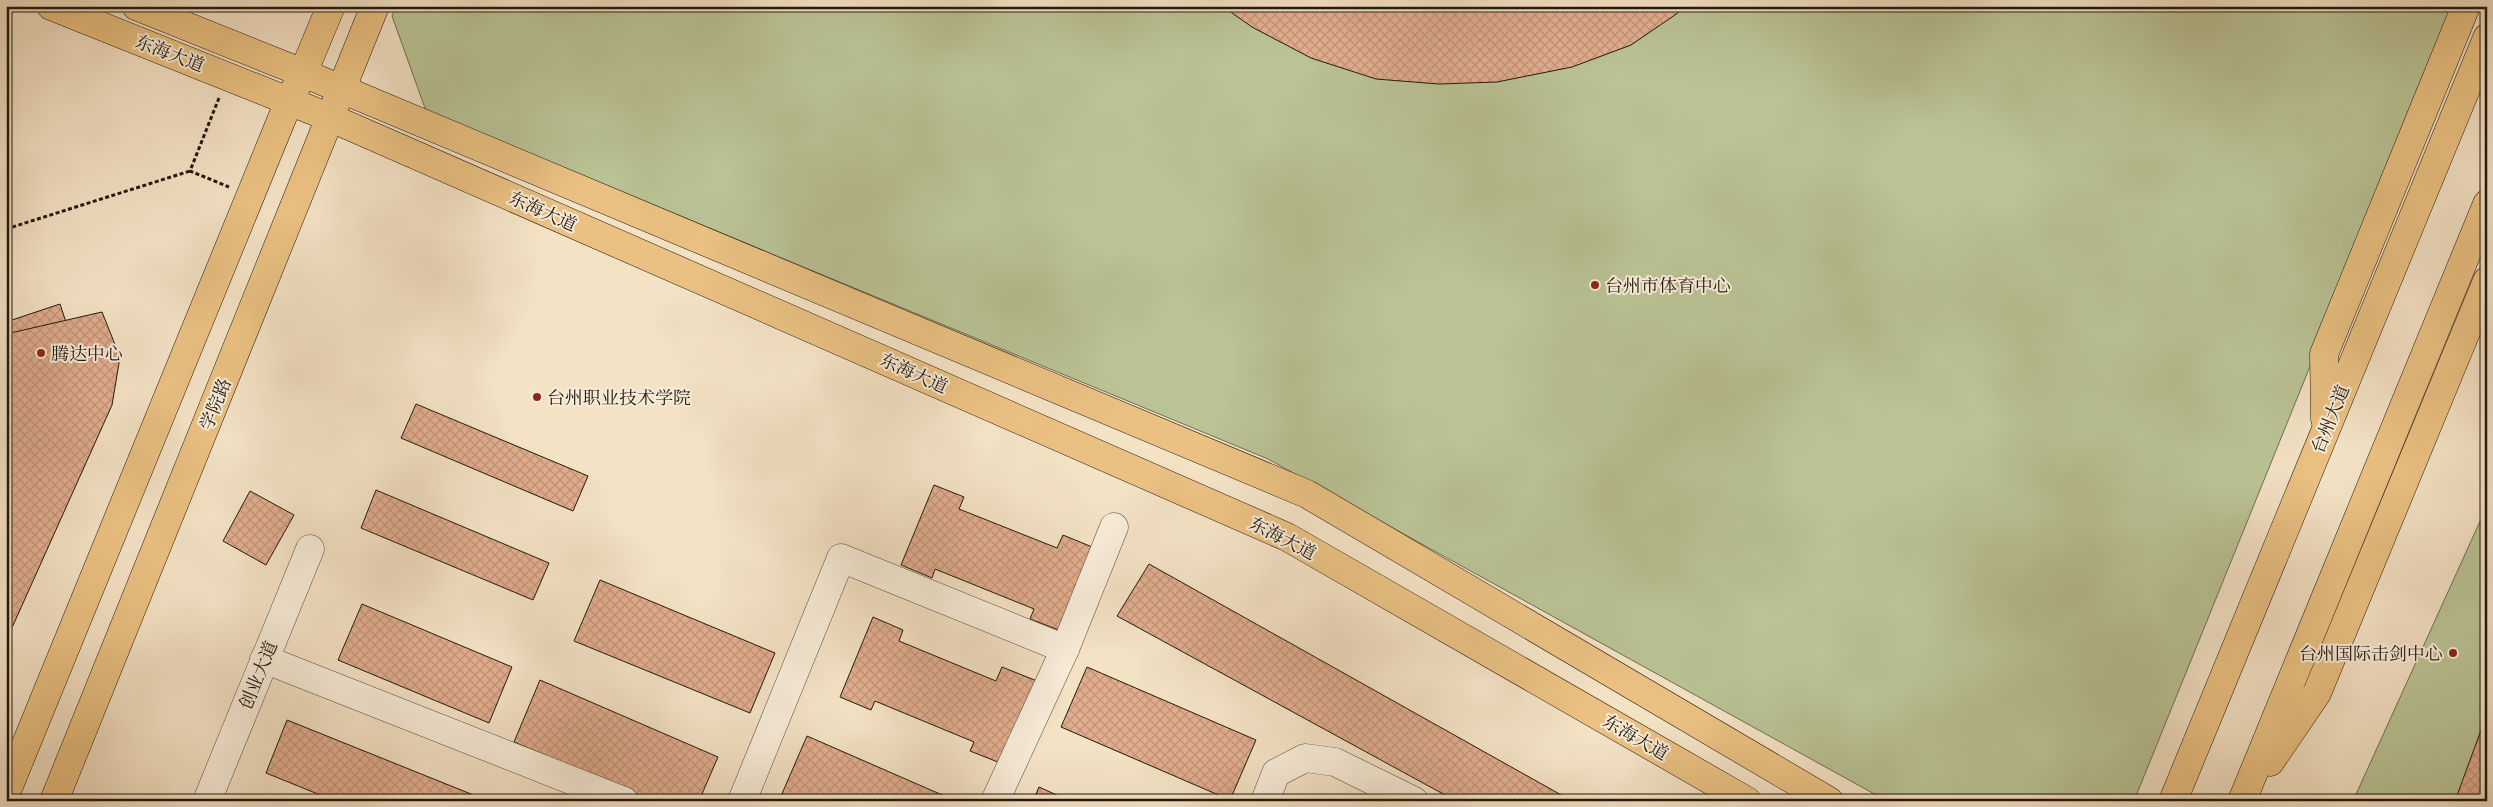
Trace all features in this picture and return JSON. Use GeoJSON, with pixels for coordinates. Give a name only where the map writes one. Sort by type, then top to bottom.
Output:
{"type":"FeatureCollection","features":[{"type":"Feature","properties":{"kind":"main road","name":"东海大道"},"geometry":{"type":"LineString","coordinates":[[51,6],[330,118],[1287,537],[1747,801]]}},
{"type":"Feature","properties":{"kind":"main road","name":"东海大道"},"geometry":{"type":"LineString","coordinates":[[136,6],[304,72],[1307,494],[1829,801]]}},
{"type":"Feature","properties":{"kind":"main road"},"geometry":{"type":"LineString","coordinates":[[6,793],[12,764],[289,101],[304,72],[330,6]]}},
{"type":"Feature","properties":{"kind":"main road","name":"学院路"},"geometry":{"type":"LineString","coordinates":[[54,801],[375,6]]}},
{"type":"Feature","properties":{"kind":"main road"},"geometry":{"type":"LineString","coordinates":[[2326,429],[2324,354],[2466,6]]}},
{"type":"Feature","properties":{"kind":"main road","name":"台州大道"},"geometry":{"type":"LineString","coordinates":[[2172,801],[2487,38]]}},
{"type":"Feature","properties":{"kind":"main road"},"geometry":{"type":"LineString","coordinates":[[2243,801],[2487,204]]}},
{"type":"Feature","properties":{"kind":"main road"},"geometry":{"type":"LineString","coordinates":[[2243,801],[2317,692],[2487,281]]}},
{"type":"Feature","properties":{"kind":"lane"},"geometry":{"type":"LineString","coordinates":[[995,801],[1065,649],[1114,527]]}},
{"type":"Feature","properties":{"kind":"lane","name":"创业大道"},"geometry":{"type":"LineString","coordinates":[[207,801],[310,549]]}},
{"type":"Feature","properties":{"kind":"lane"},"geometry":{"type":"LineString","coordinates":[[744,800],[841,558],[1065,649]]}},
{"type":"Feature","properties":{"kind":"lane"},"geometry":{"type":"LineString","coordinates":[[264,660],[624,801]]}},
{"type":"Feature","properties":{"kind":"lane"},"geometry":{"type":"LineString","coordinates":[[1265,801],[1276,773],[1305,758],[1335,762],[1414,801]]}},
{"type":"Feature","properties":{"kind":"path"},"geometry":{"type":"LineString","coordinates":[[190,171],[228,76]]}},
{"type":"Feature","properties":{"kind":"path"},"geometry":{"type":"LineString","coordinates":[[6,229],[190,171],[250,196]]}},
{"type":"Feature","properties":{"kind":"green space","name":"台州市体育中心"},"geometry":{"type":"Polygon","coordinates":[[[396,6],[2456,6],[2134,801],[1887,801],[1268,459],[426,111],[392,16],[396,6]]]}},
{"type":"Feature","properties":{"kind":"green space","name":"台州国际击剑中心"},"geometry":{"type":"Polygon","coordinates":[[[2487,506],[2487,801],[2353,801],[2487,506]]]}},
{"type":"Feature","properties":{"kind":"building"},"geometry":{"type":"Polygon","coordinates":[[[1222,6],[1688,6],[1631,45],[1572,67],[1497,82],[1439,84],[1376,79],[1311,58],[1252,27],[1222,6]]]}},
{"type":"Feature","properties":{"kind":"building","name":"腾达中心"},"geometry":{"type":"Polygon","coordinates":[[[60,304],[86,383],[6,410],[6,322],[60,304]]]}},
{"type":"Feature","properties":{"kind":"building"},"geometry":{"type":"Polygon","coordinates":[[[102,312],[120,357],[112,405],[6,641],[6,334],[102,312]]]}},
{"type":"Feature","properties":{"kind":"building"},"geometry":{"type":"Polygon","coordinates":[[[416,404],[588,476],[573,511],[401,438],[416,404]]]}},
{"type":"Feature","properties":{"kind":"building"},"geometry":{"type":"Polygon","coordinates":[[[934,485],[964,497],[959,509],[1057,548],[1063,535],[1097,549],[1064,632],[1030,619],[1034,609],[935,569],[932,578],[901,565],[934,485]]]}},
{"type":"Feature","properties":{"kind":"building"},"geometry":{"type":"Polygon","coordinates":[[[376,490],[549,563],[533,600],[361,528],[376,490]]]}},
{"type":"Feature","properties":{"kind":"building"},"geometry":{"type":"Polygon","coordinates":[[[250,491],[294,515],[266,565],[223,541],[250,491]]]}},
{"type":"Feature","properties":{"kind":"building"},"geometry":{"type":"Polygon","coordinates":[[[1149,564],[1572,801],[1456,801],[1117,616],[1149,564]]]}},
{"type":"Feature","properties":{"kind":"building"},"geometry":{"type":"Polygon","coordinates":[[[600,580],[775,653],[750,713],[574,641],[600,580]]]}},
{"type":"Feature","properties":{"kind":"building"},"geometry":{"type":"Polygon","coordinates":[[[362,604],[512,667],[489,723],[338,660],[362,604]]]}},
{"type":"Feature","properties":{"kind":"building"},"geometry":{"type":"Polygon","coordinates":[[[873,617],[903,630],[899,641],[996,681],[1002,667],[1037,681],[1003,764],[970,751],[974,742],[875,701],[871,710],[840,697],[873,617]]]}},
{"type":"Feature","properties":{"kind":"building"},"geometry":{"type":"Polygon","coordinates":[[[1087,667],[1256,740],[1230,800],[1061,727],[1087,667]]]}},
{"type":"Feature","properties":{"kind":"building"},"geometry":{"type":"Polygon","coordinates":[[[540,680],[718,757],[699,801],[652,801],[514,742],[540,680]]]}},
{"type":"Feature","properties":{"kind":"building"},"geometry":{"type":"Polygon","coordinates":[[[2487,714],[2487,801],[2455,801],[2487,714]]]}},
{"type":"Feature","properties":{"kind":"building"},"geometry":{"type":"Polygon","coordinates":[[[287,720],[471,794],[468,801],[335,801],[266,773],[287,720]]]}},
{"type":"Feature","properties":{"kind":"building"},"geometry":{"type":"Polygon","coordinates":[[[807,736],[956,801],[792,801],[781,796],[807,736]]]}},
{"type":"Feature","properties":{"kind":"building"},"geometry":{"type":"Polygon","coordinates":[[[1039,787],[1070,801],[1033,801],[1039,787]]]}},
{"type":"Feature","properties":{"kind":"place","name":"台州市体育中心"},"geometry":{"type":"Point","coordinates":[1595,285]}},
{"type":"Feature","properties":{"kind":"place","name":"腾达中心"},"geometry":{"type":"Point","coordinates":[41,353]}},
{"type":"Feature","properties":{"kind":"place","name":"台州职业技术学院"},"geometry":{"type":"Point","coordinates":[537,397]}},
{"type":"Feature","properties":{"kind":"place","name":"台州国际击剑中心"},"geometry":{"type":"Point","coordinates":[2453,653]}}]}
